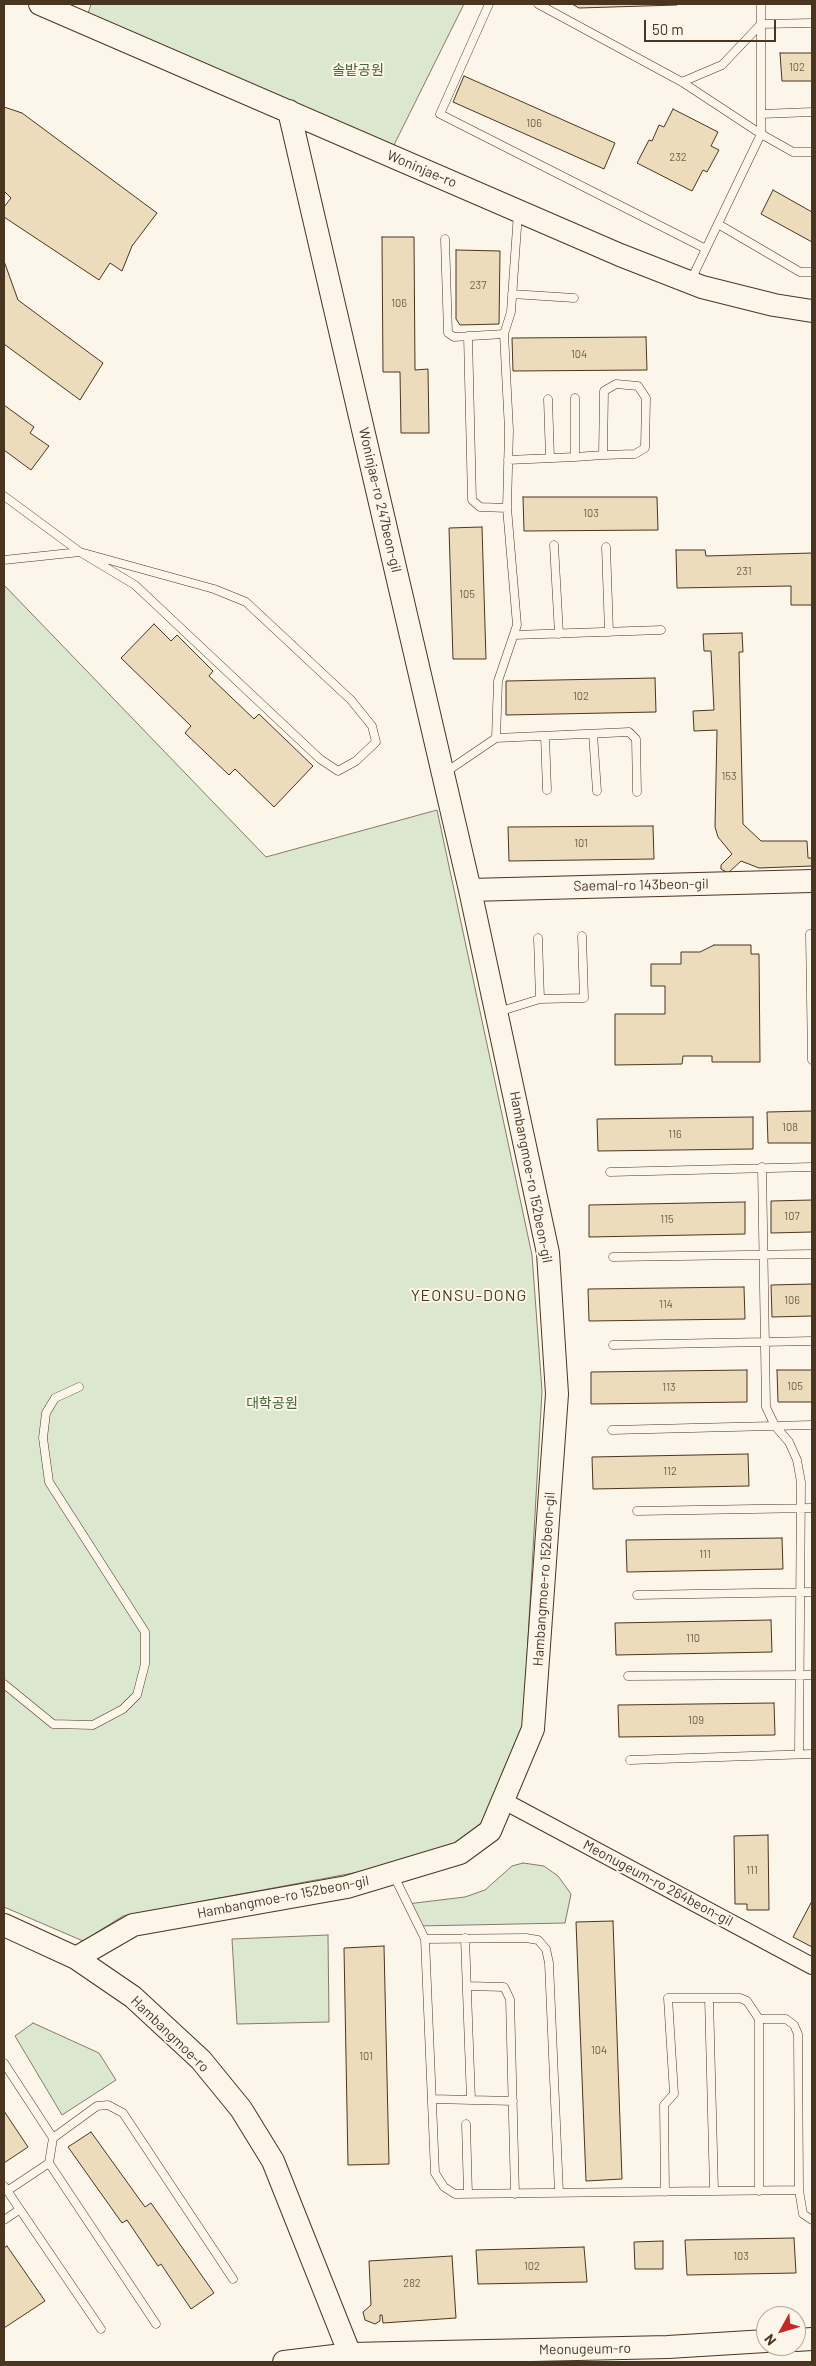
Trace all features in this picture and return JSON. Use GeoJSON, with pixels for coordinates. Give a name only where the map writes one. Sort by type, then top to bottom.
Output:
{"type":"FeatureCollection","features":[{"type":"Feature","properties":{"kind":"street","name":"Woninjae-ro"},"geometry":{"type":"LineString","coordinates":[[40,4],[620,255],[690,282],[766,302],[812,311]]}},
{"type":"Feature","properties":{"kind":"street","name":"Woninjae-ro 247beon-gil"},"geometry":{"type":"LineString","coordinates":[[289,111],[470,890]]}},
{"type":"Feature","properties":{"kind":"street","name":"Saemal-ro 143beon-gil"},"geometry":{"type":"LineString","coordinates":[[470,890],[812,881]]}},
{"type":"Feature","properties":{"kind":"street","name":"Hambangmoe-ro 152beon-gil"},"geometry":{"type":"LineString","coordinates":[[76,1958],[133,1925],[347,1887],[460,1853],[490,1831],[533,1730],[557,1394],[548,1253],[470,890]]}},
{"type":"Feature","properties":{"kind":"street","name":"Meonugeum-ro 264beon-gil"},"geometry":{"type":"LineString","coordinates":[[504,1801],[812,1966]]}},
{"type":"Feature","properties":{"kind":"street","name":"Hambangmoe-ro"},"geometry":{"type":"LineString","coordinates":[[4,1925],[76,1958],[133,1997],[201,2060],[241,2109],[273,2162],[352,2358]]}},
{"type":"Feature","properties":{"kind":"street","name":"Meonugeum-ro"},"geometry":{"type":"LineString","coordinates":[[284,2362],[756,2342]]}},
{"type":"Feature","properties":{"kind":"lane"},"geometry":{"type":"LineString","coordinates":[[489,4],[440,114],[706,249]]}},
{"type":"Feature","properties":{"kind":"lane"},"geometry":{"type":"LineString","coordinates":[[538,4],[682,82],[761,134],[793,152],[812,152]]}},
{"type":"Feature","properties":{"kind":"lane"},"geometry":{"type":"LineString","coordinates":[[690,282],[761,134],[761,4]]}},
{"type":"Feature","properties":{"kind":"lane"},"geometry":{"type":"LineString","coordinates":[[682,82],[722,64],[761,24],[812,23]]}},
{"type":"Feature","properties":{"kind":"lane"},"geometry":{"type":"LineString","coordinates":[[761,114],[812,112]]}},
{"type":"Feature","properties":{"kind":"lane"},"geometry":{"type":"LineString","coordinates":[[496,738],[498,681],[517,625],[507,508],[508,460],[504,334],[511,312],[518,211]]}},
{"type":"Feature","properties":{"kind":"lane"},"geometry":{"type":"LineString","coordinates":[[718,224],[800,272],[812,272]]}},
{"type":"Feature","properties":{"kind":"lane"},"geometry":{"type":"LineString","coordinates":[[445,239],[448,332],[454,337],[504,334]]}},
{"type":"Feature","properties":{"kind":"lane"},"geometry":{"type":"LineString","coordinates":[[512,294],[574,298]]}},
{"type":"Feature","properties":{"kind":"lane"},"geometry":{"type":"LineString","coordinates":[[468,336],[472,500],[480,507],[507,508]]}},
{"type":"Feature","properties":{"kind":"lane"},"geometry":{"type":"LineString","coordinates":[[508,460],[635,454],[645,448],[646,398],[638,386],[616,384],[604,392],[603,455]]}},
{"type":"Feature","properties":{"kind":"lane"},"geometry":{"type":"LineString","coordinates":[[575,398],[575,457]]}},
{"type":"Feature","properties":{"kind":"lane"},"geometry":{"type":"LineString","coordinates":[[548,399],[550,458]]}},
{"type":"Feature","properties":{"kind":"lane"},"geometry":{"type":"LineString","coordinates":[[4,496],[80,552],[135,585],[326,763],[338,770],[356,760],[376,742],[372,726],[351,700],[246,602],[214,589],[80,552],[4,560]]}},
{"type":"Feature","properties":{"kind":"lane"},"geometry":{"type":"LineString","coordinates":[[554,545],[559,634]]}},
{"type":"Feature","properties":{"kind":"lane"},"geometry":{"type":"LineString","coordinates":[[606,547],[609,632]]}},
{"type":"Feature","properties":{"kind":"lane"},"geometry":{"type":"LineString","coordinates":[[514,635],[661,630]]}},
{"type":"Feature","properties":{"kind":"lane"},"geometry":{"type":"LineString","coordinates":[[443,774],[496,738],[629,732],[636,739],[637,792]]}},
{"type":"Feature","properties":{"kind":"lane"},"geometry":{"type":"LineString","coordinates":[[593,734],[597,791]]}},
{"type":"Feature","properties":{"kind":"lane"},"geometry":{"type":"LineString","coordinates":[[545,736],[547,790]]}},
{"type":"Feature","properties":{"kind":"lane"},"geometry":{"type":"LineString","coordinates":[[812,934],[810,934],[812,1060]]}},
{"type":"Feature","properties":{"kind":"lane"},"geometry":{"type":"LineString","coordinates":[[496,1013],[540,999],[584,998],[582,936]]}},
{"type":"Feature","properties":{"kind":"lane"},"geometry":{"type":"LineString","coordinates":[[538,938],[540,999]]}},
{"type":"Feature","properties":{"kind":"lane"},"geometry":{"type":"LineString","coordinates":[[762,1167],[766,1407],[775,1426],[789,1442],[797,1460],[801,1482],[799,1754]]}},
{"type":"Feature","properties":{"kind":"lane"},"geometry":{"type":"LineString","coordinates":[[610,1172],[812,1167]]}},
{"type":"Feature","properties":{"kind":"lane"},"geometry":{"type":"LineString","coordinates":[[613,1257],[812,1254]]}},
{"type":"Feature","properties":{"kind":"lane"},"geometry":{"type":"LineString","coordinates":[[613,1345],[812,1341]]}},
{"type":"Feature","properties":{"kind":"lane"},"geometry":{"type":"LineString","coordinates":[[4,1684],[53,1724],[93,1725],[123,1708],[137,1694],[145,1664],[145,1632],[49,1482],[43,1438],[46,1413],[55,1398],[79,1387]]}},
{"type":"Feature","properties":{"kind":"lane"},"geometry":{"type":"LineString","coordinates":[[612,1430],[812,1425]]}},
{"type":"Feature","properties":{"kind":"lane"},"geometry":{"type":"LineString","coordinates":[[637,1510],[812,1508]]}},
{"type":"Feature","properties":{"kind":"lane"},"geometry":{"type":"LineString","coordinates":[[638,1595],[812,1592]]}},
{"type":"Feature","properties":{"kind":"lane"},"geometry":{"type":"LineString","coordinates":[[628,1676],[812,1675]]}},
{"type":"Feature","properties":{"kind":"lane"},"geometry":{"type":"LineString","coordinates":[[630,1760],[812,1754]]}},
{"type":"Feature","properties":{"kind":"lane"},"geometry":{"type":"LineString","coordinates":[[393,1873],[424,1939],[435,2173],[444,2186],[455,2194],[799,2190]]}},
{"type":"Feature","properties":{"kind":"lane"},"geometry":{"type":"LineString","coordinates":[[465,1938],[472,2100]]}},
{"type":"Feature","properties":{"kind":"lane"},"geometry":{"type":"LineString","coordinates":[[424,1939],[526,1938],[538,1940],[546,1949],[549,1963],[559,2193]]}},
{"type":"Feature","properties":{"kind":"lane"},"geometry":{"type":"LineString","coordinates":[[467,1986],[504,1988],[510,1999],[515,2194]]}},
{"type":"Feature","properties":{"kind":"lane"},"geometry":{"type":"LineString","coordinates":[[665,2192],[664,2105],[674,2094],[668,1998],[740,1998],[747,2001],[758,2019],[759,2191]]}},
{"type":"Feature","properties":{"kind":"lane"},"geometry":{"type":"LineString","coordinates":[[709,1998],[714,2190]]}},
{"type":"Feature","properties":{"kind":"lane"},"geometry":{"type":"LineString","coordinates":[[758,2019],[786,2019],[794,2025],[798,2034],[799,2190],[804,2214],[812,2220]]}},
{"type":"Feature","properties":{"kind":"lane"},"geometry":{"type":"LineString","coordinates":[[4,2063],[53,2138]]}},
{"type":"Feature","properties":{"kind":"lane"},"geometry":{"type":"LineString","coordinates":[[432,2100],[512,2101]]}},
{"type":"Feature","properties":{"kind":"lane"},"geometry":{"type":"LineString","coordinates":[[156,2324],[48,2163],[53,2138],[97,2106],[108,2105],[123,2113],[233,2278]]}},
{"type":"Feature","properties":{"kind":"lane"},"geometry":{"type":"LineString","coordinates":[[466,2124],[468,2194]]}},
{"type":"Feature","properties":{"kind":"lane"},"geometry":{"type":"LineString","coordinates":[[48,2163],[5,2188],[101,2329]]}},
{"type":"Feature","properties":{"kind":"lane"},"geometry":{"type":"LineString","coordinates":[[4,2220],[20,2210]]}},
{"type":"Feature","properties":{"kind":"green space","name":"솔밭공원"},"geometry":{"type":"Polygon","coordinates":[[[91,4],[464,4],[389,155],[85,23],[91,4]]]}},
{"type":"Feature","properties":{"kind":"green space","name":"대학공원"},"geometry":{"type":"Polygon","coordinates":[[[4,585],[266,857],[437,810],[532,1255],[542,1391],[523,1727],[482,1823],[453,1845],[391,1866],[123,1916],[83,1941],[4,1907],[4,585]]]}},
{"type":"Feature","properties":{"kind":"green space"},"geometry":{"type":"Polygon","coordinates":[[[523,1863],[544,1866],[558,1876],[571,1894],[565,1923],[418,1926],[407,1904],[465,1897],[485,1890],[512,1866],[523,1863]]]}},
{"type":"Feature","properties":{"kind":"green space"},"geometry":{"type":"Polygon","coordinates":[[[328,1935],[329,2022],[237,2024],[232,1939],[328,1935]]]}},
{"type":"Feature","properties":{"kind":"green space"},"geometry":{"type":"Polygon","coordinates":[[[33,2023],[99,2053],[116,2080],[62,2115],[15,2036],[33,2023]]]}},
{"type":"Feature","properties":{"kind":"building"},"geometry":{"type":"Polygon","coordinates":[[[572,4],[677,4],[677,5],[579,8],[572,4]]]}},
{"type":"Feature","properties":{"kind":"building"},"geometry":{"type":"Polygon","coordinates":[[[780,53],[812,53],[812,81],[782,81],[780,53]]]}},
{"type":"Feature","properties":{"kind":"building"},"geometry":{"type":"Polygon","coordinates":[[[464,76],[615,143],[604,169],[453,102],[464,76]]]}},
{"type":"Feature","properties":{"kind":"building"},"geometry":{"type":"Polygon","coordinates":[[[4,107],[22,113],[157,213],[132,246],[122,271],[110,263],[99,280],[4,217],[4,207],[11,198],[4,191],[4,107]]]}},
{"type":"Feature","properties":{"kind":"building"},"geometry":{"type":"Polygon","coordinates":[[[673,109],[718,132],[711,146],[719,150],[707,172],[703,170],[692,191],[637,163],[649,140],[652,141],[659,125],[664,127],[673,109]]]}},
{"type":"Feature","properties":{"kind":"building"},"geometry":{"type":"Polygon","coordinates":[[[773,190],[812,212],[812,242],[761,214],[773,190]]]}},
{"type":"Feature","properties":{"kind":"building"},"geometry":{"type":"Polygon","coordinates":[[[382,237],[414,237],[415,370],[428,369],[429,433],[401,433],[400,372],[383,372],[382,237]]]}},
{"type":"Feature","properties":{"kind":"building"},"geometry":{"type":"Polygon","coordinates":[[[456,250],[500,251],[499,324],[460,325],[456,319],[456,250]]]}},
{"type":"Feature","properties":{"kind":"building"},"geometry":{"type":"Polygon","coordinates":[[[4,261],[18,300],[103,363],[80,400],[4,344],[4,261]]]}},
{"type":"Feature","properties":{"kind":"building"},"geometry":{"type":"Polygon","coordinates":[[[646,337],[647,370],[513,371],[512,338],[646,337]]]}},
{"type":"Feature","properties":{"kind":"building"},"geometry":{"type":"Polygon","coordinates":[[[4,405],[34,427],[30,433],[49,446],[31,470],[4,450],[4,405]]]}},
{"type":"Feature","properties":{"kind":"building"},"geometry":{"type":"Polygon","coordinates":[[[523,497],[657,497],[658,530],[524,531],[523,497]]]}},
{"type":"Feature","properties":{"kind":"building"},"geometry":{"type":"Polygon","coordinates":[[[482,527],[486,659],[453,659],[449,528],[482,527]]]}},
{"type":"Feature","properties":{"kind":"building"},"geometry":{"type":"Polygon","coordinates":[[[676,550],[705,550],[706,556],[812,553],[812,605],[791,605],[791,586],[677,588],[676,550]]]}},
{"type":"Feature","properties":{"kind":"building"},"geometry":{"type":"Polygon","coordinates":[[[154,624],[171,641],[177,635],[213,671],[209,676],[254,719],[259,714],[313,766],[274,807],[235,769],[229,775],[185,733],[191,726],[121,658],[154,624]]]}},
{"type":"Feature","properties":{"kind":"building"},"geometry":{"type":"Polygon","coordinates":[[[742,633],[743,652],[739,652],[743,824],[761,841],[807,841],[808,858],[812,858],[812,866],[759,868],[741,861],[728,873],[721,869],[721,865],[732,854],[718,837],[715,827],[717,730],[694,731],[693,711],[714,710],[711,651],[704,651],[703,634],[742,633]]]}},
{"type":"Feature","properties":{"kind":"building"},"geometry":{"type":"Polygon","coordinates":[[[655,678],[656,712],[506,715],[506,681],[655,678]]]}},
{"type":"Feature","properties":{"kind":"building"},"geometry":{"type":"Polygon","coordinates":[[[653,826],[654,859],[509,861],[508,827],[653,826]]]}},
{"type":"Feature","properties":{"kind":"building"},"geometry":{"type":"Polygon","coordinates":[[[714,945],[751,945],[751,954],[759,954],[760,1062],[712,1062],[712,1056],[683,1056],[682,1064],[615,1065],[615,1014],[665,1014],[665,986],[651,986],[651,964],[681,964],[681,952],[700,952],[714,945]]]}},
{"type":"Feature","properties":{"kind":"building"},"geometry":{"type":"Polygon","coordinates":[[[812,1111],[812,1143],[768,1143],[767,1112],[812,1111]]]}},
{"type":"Feature","properties":{"kind":"building"},"geometry":{"type":"Polygon","coordinates":[[[753,1117],[753,1149],[598,1151],[597,1119],[753,1117]]]}},
{"type":"Feature","properties":{"kind":"building"},"geometry":{"type":"Polygon","coordinates":[[[812,1200],[812,1232],[771,1233],[771,1201],[812,1200]]]}},
{"type":"Feature","properties":{"kind":"building"},"geometry":{"type":"Polygon","coordinates":[[[745,1202],[745,1234],[589,1237],[589,1205],[745,1202]]]}},
{"type":"Feature","properties":{"kind":"building"},"geometry":{"type":"Polygon","coordinates":[[[812,1284],[812,1316],[772,1317],[771,1285],[812,1284]]]}},
{"type":"Feature","properties":{"kind":"building"},"geometry":{"type":"Polygon","coordinates":[[[744,1287],[745,1319],[589,1321],[588,1289],[744,1287]]]}},
{"type":"Feature","properties":{"kind":"building"},"geometry":{"type":"Polygon","coordinates":[[[747,1370],[747,1402],[591,1404],[591,1372],[747,1370]]]}},
{"type":"Feature","properties":{"kind":"building"},"geometry":{"type":"Polygon","coordinates":[[[777,1370],[812,1370],[812,1402],[778,1402],[777,1370]]]}},
{"type":"Feature","properties":{"kind":"building"},"geometry":{"type":"Polygon","coordinates":[[[748,1454],[749,1486],[593,1489],[592,1457],[748,1454]]]}},
{"type":"Feature","properties":{"kind":"building"},"geometry":{"type":"Polygon","coordinates":[[[782,1538],[783,1569],[627,1572],[626,1540],[782,1538]]]}},
{"type":"Feature","properties":{"kind":"building"},"geometry":{"type":"Polygon","coordinates":[[[771,1620],[772,1652],[616,1655],[615,1623],[771,1620]]]}},
{"type":"Feature","properties":{"kind":"building"},"geometry":{"type":"Polygon","coordinates":[[[774,1703],[775,1735],[619,1737],[618,1705],[774,1703]]]}},
{"type":"Feature","properties":{"kind":"building"},"geometry":{"type":"Polygon","coordinates":[[[768,1835],[769,1910],[747,1910],[747,1904],[735,1904],[734,1836],[768,1835]]]}},
{"type":"Feature","properties":{"kind":"building"},"geometry":{"type":"Polygon","coordinates":[[[812,1901],[812,1947],[793,1937],[812,1901]]]}},
{"type":"Feature","properties":{"kind":"building"},"geometry":{"type":"Polygon","coordinates":[[[613,1921],[622,2179],[586,2181],[576,1922],[613,1921]]]}},
{"type":"Feature","properties":{"kind":"building"},"geometry":{"type":"Polygon","coordinates":[[[384,1946],[389,2164],[348,2165],[344,1948],[384,1946]]]}},
{"type":"Feature","properties":{"kind":"building"},"geometry":{"type":"Polygon","coordinates":[[[4,2111],[28,2147],[4,2163],[4,2111]]]}},
{"type":"Feature","properties":{"kind":"building"},"geometry":{"type":"Polygon","coordinates":[[[91,2132],[145,2207],[151,2203],[214,2293],[191,2309],[161,2264],[158,2266],[127,2220],[122,2223],[68,2147],[91,2132]]]}},
{"type":"Feature","properties":{"kind":"building"},"geometry":{"type":"Polygon","coordinates":[[[794,2238],[796,2273],[687,2275],[685,2240],[794,2238]]]}},
{"type":"Feature","properties":{"kind":"building"},"geometry":{"type":"Polygon","coordinates":[[[663,2241],[663,2269],[635,2269],[634,2242],[663,2241]]]}},
{"type":"Feature","properties":{"kind":"building"},"geometry":{"type":"Polygon","coordinates":[[[7,2246],[45,2301],[4,2328],[4,2248],[7,2246]]]}},
{"type":"Feature","properties":{"kind":"building"},"geometry":{"type":"Polygon","coordinates":[[[584,2247],[587,2282],[478,2284],[476,2250],[584,2247]]]}},
{"type":"Feature","properties":{"kind":"building"},"geometry":{"type":"Polygon","coordinates":[[[452,2256],[456,2318],[383,2323],[382,2315],[380,2315],[380,2321],[375,2324],[365,2320],[363,2312],[371,2305],[369,2261],[452,2256]]]}},
{"type":"Feature","properties":{"kind":"district","name":"YEONSU-DONG"},"geometry":{"type":"Point","coordinates":[469,1296]}}]}
